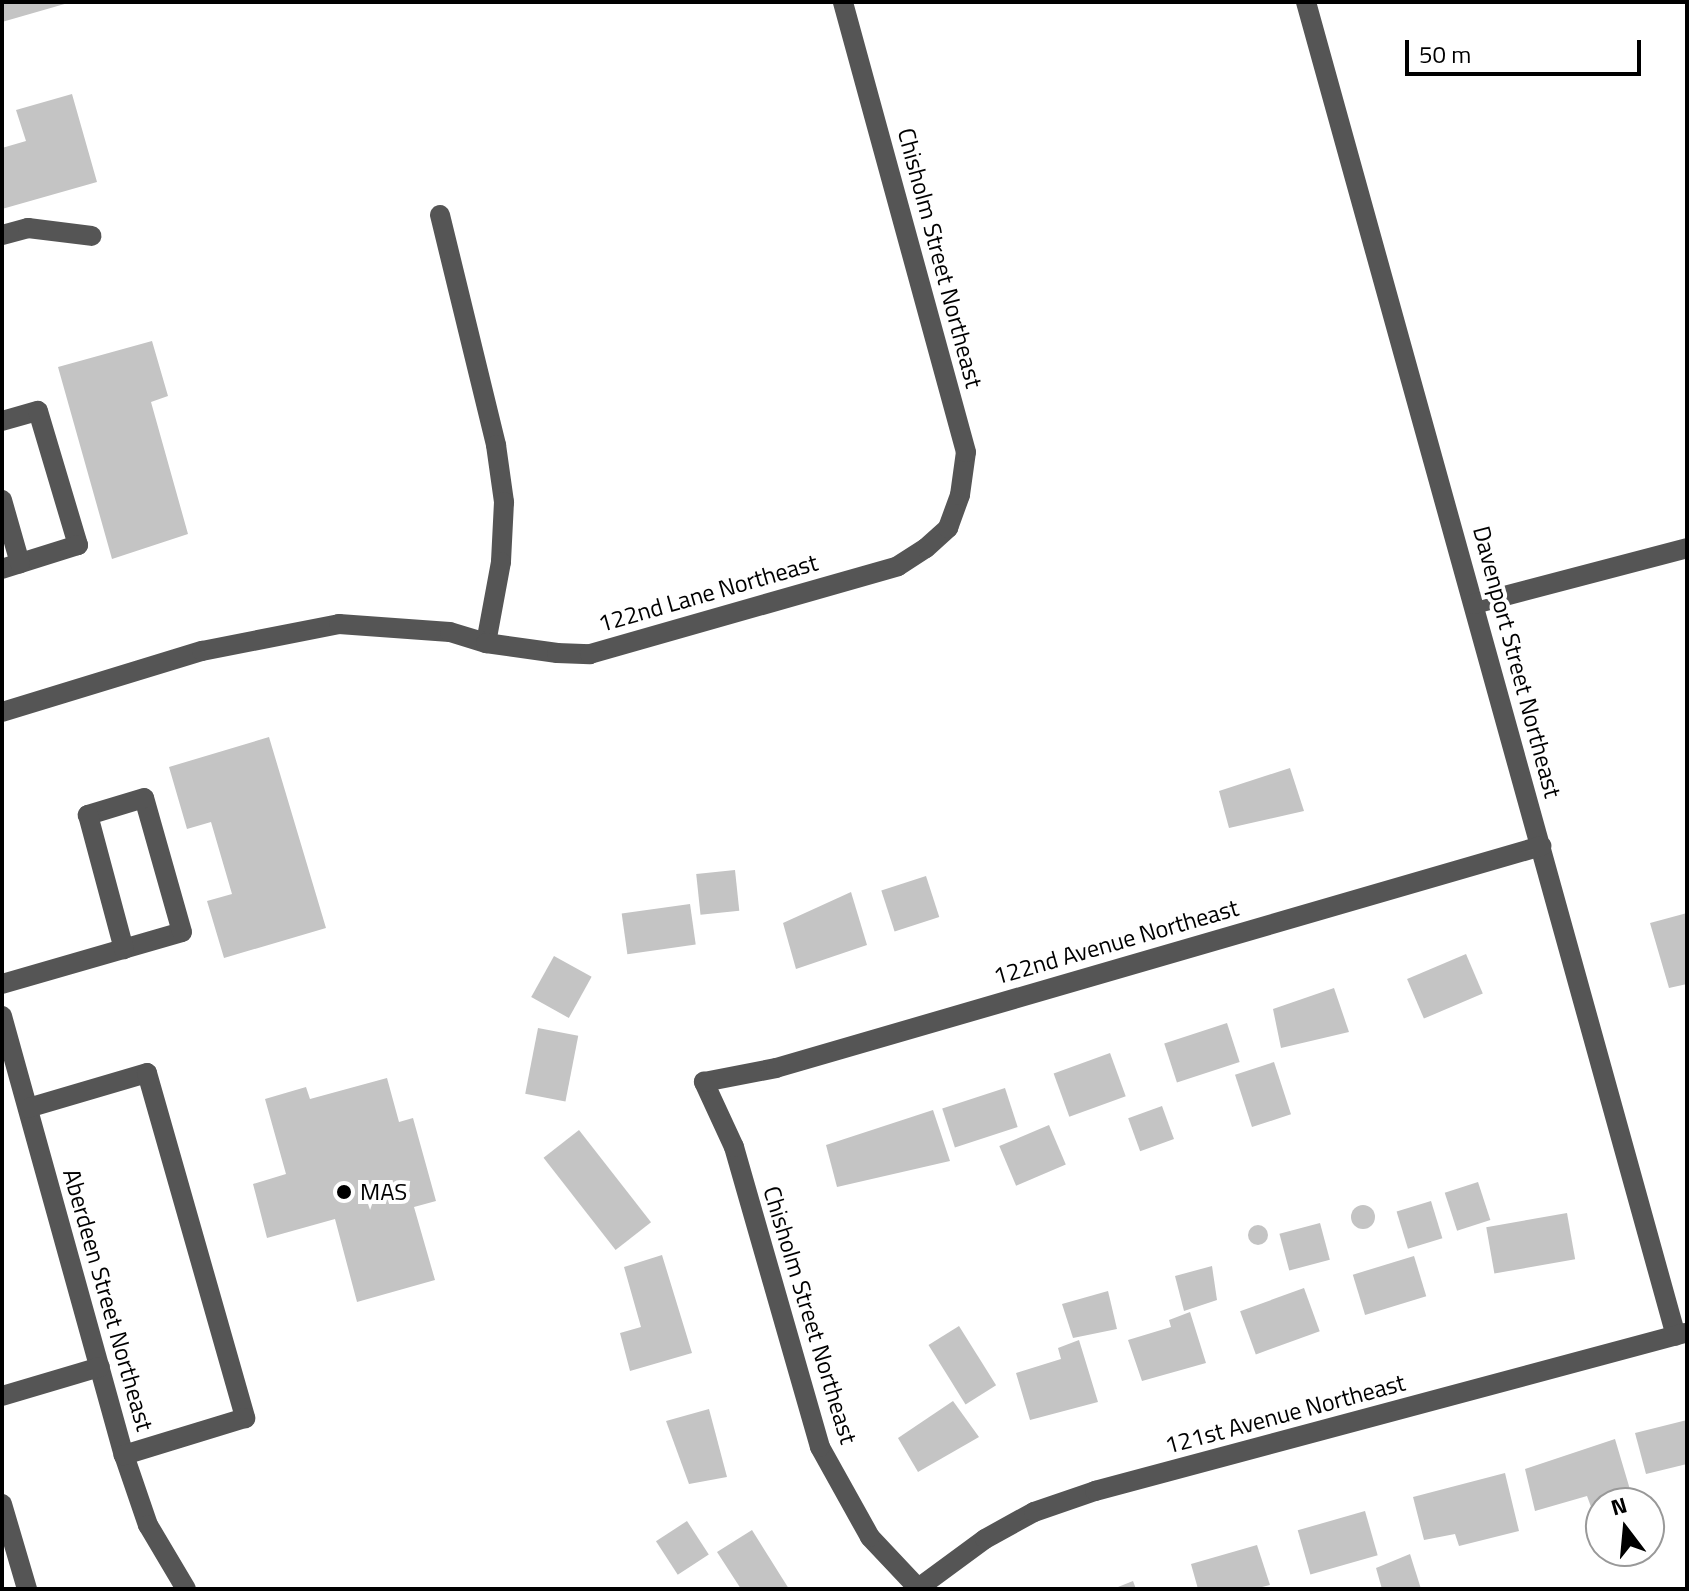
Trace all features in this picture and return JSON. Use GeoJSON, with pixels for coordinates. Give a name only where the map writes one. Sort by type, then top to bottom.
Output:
{"type":"FeatureCollection","features":[{"type":"Feature","properties":{"kind":"street","name":"Chisholm Street Northeast"},"geometry":{"type":"LineString","coordinates":[[843,2],[966,452],[960,495],[948,528]]}},
{"type":"Feature","properties":{"kind":"street","name":"Davenport Street Northeast"},"geometry":{"type":"LineString","coordinates":[[1306,2],[1541,846],[1681,1334]]}},
{"type":"Feature","properties":{"kind":"street"},"geometry":{"type":"LineString","coordinates":[[440,215],[496,445],[504,502],[501,562],[486,643]]}},
{"type":"Feature","properties":{"kind":"street"},"geometry":{"type":"LineString","coordinates":[[2,235],[28,228],[92,236]]}},
{"type":"Feature","properties":{"kind":"street"},"geometry":{"type":"LineString","coordinates":[[2,421],[38,411],[78,545],[11,566],[2,500]]}},
{"type":"Feature","properties":{"kind":"street","name":"122nd Lane Northeast"},"geometry":{"type":"LineString","coordinates":[[2,712],[202,651],[339,624],[450,632],[486,643],[590,654],[898,566],[948,528]]}},
{"type":"Feature","properties":{"kind":"street"},"geometry":{"type":"LineString","coordinates":[[1474,604],[1687,548]]}},
{"type":"Feature","properties":{"kind":"street"},"geometry":{"type":"LineString","coordinates":[[2,984],[124,949],[182,932],[144,798],[88,815],[124,949]]}},
{"type":"Feature","properties":{"kind":"street","name":"122nd Avenue Northeast"},"geometry":{"type":"LineString","coordinates":[[704,1082],[776,1068],[1541,846]]}},
{"type":"Feature","properties":{"kind":"street","name":"Aberdeen Street Northeast"},"geometry":{"type":"LineString","coordinates":[[2,1016],[124,1455],[148,1525],[186,1589]]}},
{"type":"Feature","properties":{"kind":"street"},"geometry":{"type":"LineString","coordinates":[[28,1108],[147,1073],[245,1418],[124,1455]]}},
{"type":"Feature","properties":{"kind":"street","name":"Chisholm Street Northeast"},"geometry":{"type":"LineString","coordinates":[[704,1082],[734,1147],[820,1447],[870,1537],[917,1589]]}},
{"type":"Feature","properties":{"kind":"street","name":"121st Avenue Northeast"},"geometry":{"type":"LineString","coordinates":[[917,1589],[1010,1525],[1034,1512],[1095,1491],[1681,1334]]}},
{"type":"Feature","properties":{"kind":"street"},"geometry":{"type":"LineString","coordinates":[[2,1396],[100,1367]]}},
{"type":"Feature","properties":{"kind":"street"},"geometry":{"type":"LineString","coordinates":[[2,1504],[27,1589]]}},
{"type":"Feature","properties":{"kind":"building"},"geometry":{"type":"Polygon","coordinates":[[[2,2],[68,2],[68,3],[2,22],[2,2]]]}},
{"type":"Feature","properties":{"kind":"building"},"geometry":{"type":"Polygon","coordinates":[[[72,94],[97,182],[2,209],[2,148],[26,141],[16,110],[72,94]]]}},
{"type":"Feature","properties":{"kind":"building"},"geometry":{"type":"Polygon","coordinates":[[[152,341],[168,396],[151,402],[188,534],[112,559],[58,367],[152,341]]]}},
{"type":"Feature","properties":{"kind":"building"},"geometry":{"type":"Polygon","coordinates":[[[269,737],[326,928],[224,958],[207,901],[232,894],[211,822],[187,829],[169,767],[269,737]]]}},
{"type":"Feature","properties":{"kind":"building"},"geometry":{"type":"Polygon","coordinates":[[[1290,768],[1304,811],[1229,828],[1219,791],[1290,768]]]}},
{"type":"Feature","properties":{"kind":"building"},"geometry":{"type":"Polygon","coordinates":[[[735,870],[739,911],[700,915],[696,874],[735,870]]]}},
{"type":"Feature","properties":{"kind":"building"},"geometry":{"type":"Polygon","coordinates":[[[926,876],[939,917],[895,931],[881,891],[926,876]]]}},
{"type":"Feature","properties":{"kind":"building"},"geometry":{"type":"Polygon","coordinates":[[[851,892],[867,945],[796,969],[783,923],[851,892]]]}},
{"type":"Feature","properties":{"kind":"building"},"geometry":{"type":"Polygon","coordinates":[[[690,904],[696,945],[627,954],[622,914],[690,904]]]}},
{"type":"Feature","properties":{"kind":"building"},"geometry":{"type":"Polygon","coordinates":[[[1687,913],[1687,984],[1669,988],[1650,923],[1687,913]]]}},
{"type":"Feature","properties":{"kind":"building"},"geometry":{"type":"Polygon","coordinates":[[[1466,954],[1483,994],[1424,1019],[1407,979],[1466,954]]]}},
{"type":"Feature","properties":{"kind":"building"},"geometry":{"type":"Polygon","coordinates":[[[554,956],[592,977],[569,1018],[531,997],[554,956]]]}},
{"type":"Feature","properties":{"kind":"building"},"geometry":{"type":"Polygon","coordinates":[[[1334,988],[1349,1032],[1281,1048],[1273,1009],[1334,988]]]}},
{"type":"Feature","properties":{"kind":"building"},"geometry":{"type":"Polygon","coordinates":[[[1227,1023],[1240,1062],[1177,1082],[1164,1043],[1227,1023]]]}},
{"type":"Feature","properties":{"kind":"building"},"geometry":{"type":"Polygon","coordinates":[[[538,1028],[578,1036],[565,1102],[525,1094],[538,1028]]]}},
{"type":"Feature","properties":{"kind":"building"},"geometry":{"type":"Polygon","coordinates":[[[1110,1053],[1126,1096],[1069,1117],[1054,1074],[1110,1053]]]}},
{"type":"Feature","properties":{"kind":"building"},"geometry":{"type":"Polygon","coordinates":[[[1274,1062],[1291,1114],[1252,1127],[1235,1075],[1274,1062]]]}},
{"type":"Feature","properties":{"kind":"building","name":"MAS"},"geometry":{"type":"Polygon","coordinates":[[[387,1078],[399,1122],[413,1118],[436,1201],[414,1207],[435,1280],[357,1302],[335,1219],[267,1238],[253,1184],[286,1174],[265,1099],[306,1087],[310,1099],[387,1078]]]}},
{"type":"Feature","properties":{"kind":"building"},"geometry":{"type":"Polygon","coordinates":[[[1005,1088],[1018,1127],[955,1147],[942,1108],[1005,1088]]]}},
{"type":"Feature","properties":{"kind":"building"},"geometry":{"type":"Polygon","coordinates":[[[1162,1106],[1174,1139],[1140,1151],[1128,1118],[1162,1106]]]}},
{"type":"Feature","properties":{"kind":"building"},"geometry":{"type":"Polygon","coordinates":[[[933,1110],[950,1161],[837,1187],[826,1145],[933,1110]]]}},
{"type":"Feature","properties":{"kind":"building"},"geometry":{"type":"Polygon","coordinates":[[[1049,1125],[1066,1165],[1016,1186],[999,1146],[1049,1125]]]}},
{"type":"Feature","properties":{"kind":"building"},"geometry":{"type":"Polygon","coordinates":[[[579,1130],[651,1222],[616,1250],[544,1158],[579,1130]]]}},
{"type":"Feature","properties":{"kind":"building"},"geometry":{"type":"Polygon","coordinates":[[[1478,1182],[1490,1220],[1457,1231],[1445,1193],[1478,1182]]]}},
{"type":"Feature","properties":{"kind":"building"},"geometry":{"type":"Polygon","coordinates":[[[1431,1201],[1442,1238],[1408,1249],[1397,1212],[1431,1201]]]}},
{"type":"Feature","properties":{"kind":"building"},"geometry":{"type":"Polygon","coordinates":[[[1363,1205],[1372,1208],[1375,1217],[1372,1226],[1363,1229],[1354,1226],[1351,1217],[1354,1208],[1363,1205]]]}},
{"type":"Feature","properties":{"kind":"building"},"geometry":{"type":"Polygon","coordinates":[[[1567,1213],[1575,1259],[1494,1274],[1486,1227],[1567,1213]]]}},
{"type":"Feature","properties":{"kind":"building"},"geometry":{"type":"Polygon","coordinates":[[[1320,1223],[1330,1260],[1289,1271],[1279,1234],[1320,1223]]]}},
{"type":"Feature","properties":{"kind":"building"},"geometry":{"type":"Polygon","coordinates":[[[1258,1225],[1265,1228],[1268,1235],[1265,1242],[1258,1245],[1251,1242],[1248,1235],[1251,1228],[1258,1225]]]}},
{"type":"Feature","properties":{"kind":"building"},"geometry":{"type":"Polygon","coordinates":[[[662,1255],[692,1353],[630,1371],[620,1333],[641,1327],[624,1267],[662,1255]]]}},
{"type":"Feature","properties":{"kind":"building"},"geometry":{"type":"Polygon","coordinates":[[[1414,1256],[1426,1296],[1365,1315],[1353,1275],[1414,1256]]]}},
{"type":"Feature","properties":{"kind":"building"},"geometry":{"type":"Polygon","coordinates":[[[1212,1266],[1217,1300],[1184,1311],[1175,1276],[1212,1266]]]}},
{"type":"Feature","properties":{"kind":"building"},"geometry":{"type":"Polygon","coordinates":[[[1304,1288],[1320,1331],[1256,1354],[1240,1311],[1304,1288]]]}},
{"type":"Feature","properties":{"kind":"building"},"geometry":{"type":"Polygon","coordinates":[[[1108,1291],[1117,1329],[1073,1338],[1062,1304],[1108,1291]]]}},
{"type":"Feature","properties":{"kind":"building"},"geometry":{"type":"Polygon","coordinates":[[[1190,1312],[1206,1363],[1142,1381],[1128,1340],[1171,1327],[1169,1320],[1190,1312]]]}},
{"type":"Feature","properties":{"kind":"building"},"geometry":{"type":"Polygon","coordinates":[[[959,1326],[996,1385],[966,1404],[928,1345],[959,1326]]]}},
{"type":"Feature","properties":{"kind":"building"},"geometry":{"type":"Polygon","coordinates":[[[1079,1340],[1098,1402],[1030,1420],[1016,1373],[1061,1359],[1058,1348],[1079,1340]]]}},
{"type":"Feature","properties":{"kind":"building"},"geometry":{"type":"Polygon","coordinates":[[[953,1401],[979,1437],[918,1472],[898,1438],[953,1401]]]}},
{"type":"Feature","properties":{"kind":"building"},"geometry":{"type":"Polygon","coordinates":[[[709,1409],[727,1477],[689,1484],[666,1421],[709,1409]]]}},
{"type":"Feature","properties":{"kind":"building"},"geometry":{"type":"Polygon","coordinates":[[[1687,1420],[1687,1464],[1646,1474],[1635,1433],[1687,1420]]]}},
{"type":"Feature","properties":{"kind":"building"},"geometry":{"type":"Polygon","coordinates":[[[1615,1439],[1629,1487],[1585,1487],[1585,1497],[1535,1511],[1525,1469],[1615,1439]]]}},
{"type":"Feature","properties":{"kind":"building"},"geometry":{"type":"Polygon","coordinates":[[[1505,1473],[1519,1531],[1459,1546],[1455,1534],[1424,1540],[1413,1497],[1505,1473]]]}},
{"type":"Feature","properties":{"kind":"building"},"geometry":{"type":"Polygon","coordinates":[[[1365,1511],[1378,1555],[1310,1575],[1298,1530],[1365,1511]]]}},
{"type":"Feature","properties":{"kind":"building"},"geometry":{"type":"Polygon","coordinates":[[[687,1521],[709,1555],[678,1575],[656,1541],[687,1521]]]}},
{"type":"Feature","properties":{"kind":"building"},"geometry":{"type":"Polygon","coordinates":[[[752,1530],[789,1589],[741,1589],[717,1552],[752,1530]]]}},
{"type":"Feature","properties":{"kind":"building"},"geometry":{"type":"Polygon","coordinates":[[[1257,1545],[1270,1585],[1254,1589],[1198,1589],[1191,1564],[1257,1545]]]}},
{"type":"Feature","properties":{"kind":"building"},"geometry":{"type":"Polygon","coordinates":[[[1410,1554],[1421,1589],[1382,1589],[1376,1568],[1410,1554]]]}},
{"type":"Feature","properties":{"kind":"building"},"geometry":{"type":"Polygon","coordinates":[[[1133,1581],[1136,1589],[1113,1589],[1133,1581]]]}},
{"type":"Feature","properties":{"kind":"place","name":"MAS"},"geometry":{"type":"Point","coordinates":[344,1192]}}]}
